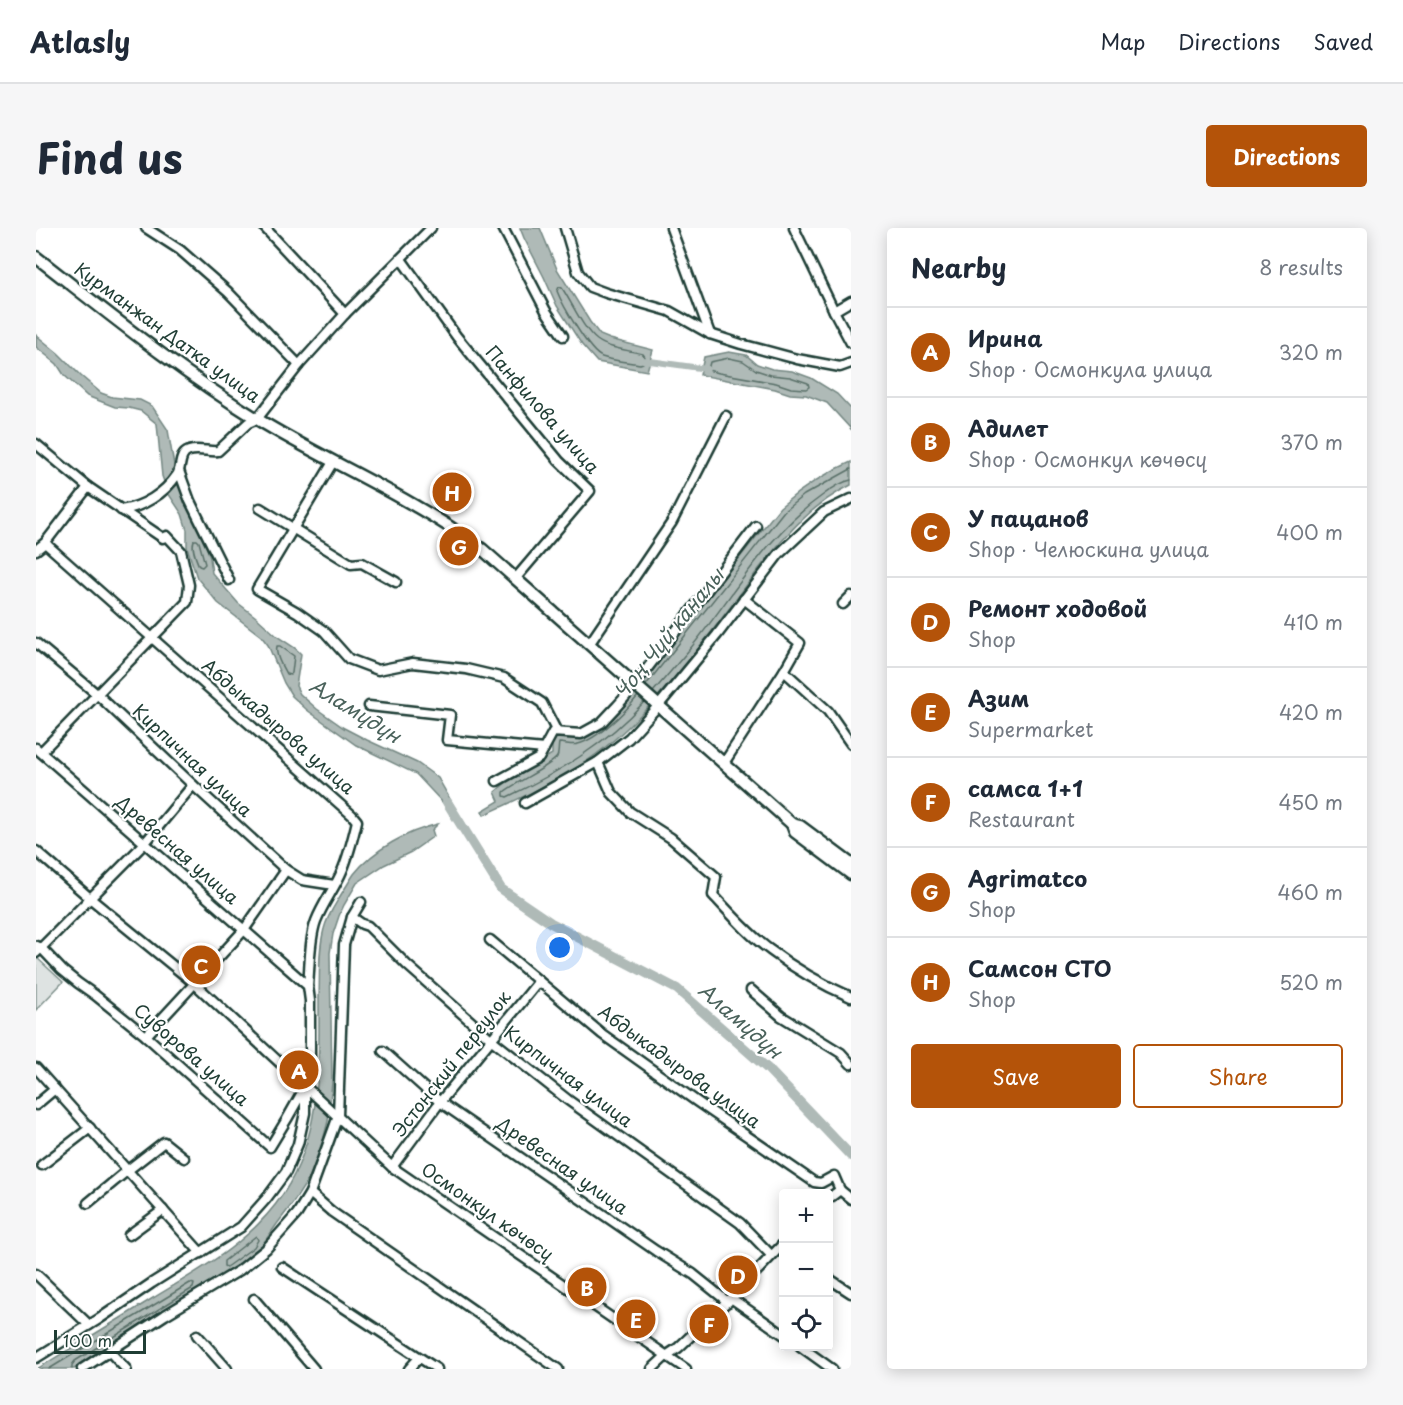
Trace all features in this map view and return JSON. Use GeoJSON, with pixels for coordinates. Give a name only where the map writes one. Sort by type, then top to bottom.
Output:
{"type":"FeatureCollection","features":[{"type":"Feature","properties":{"kind":"main road","name":"Курманжан Датка улица"},"geometry":{"type":"LineString","coordinates":[[36,257],[224,399],[333,462],[410,502],[482,549],[792,824],[795,832],[851,874]]}},
{"type":"Feature","properties":{"kind":"main road","name":"Курманжан Датка улица"},"geometry":{"type":"LineString","coordinates":[[792,824],[800,826],[851,864]]}},
{"type":"Feature","properties":{"kind":"street"},"geometry":{"type":"LineString","coordinates":[[146,228],[180,250],[228,292],[299,365]]}},
{"type":"Feature","properties":{"kind":"street"},"geometry":{"type":"LineString","coordinates":[[265,228],[345,314]]}},
{"type":"Feature","properties":{"kind":"street"},"geometry":{"type":"LineString","coordinates":[[121,510],[144,504],[164,490],[178,473],[184,453],[190,450],[218,451],[248,423],[257,419],[299,365],[345,314],[432,228]]}},
{"type":"Feature","properties":{"kind":"street"},"geometry":{"type":"LineString","coordinates":[[503,228],[546,311],[562,336]]}},
{"type":"Feature","properties":{"kind":"street"},"geometry":{"type":"LineString","coordinates":[[566,228],[578,272],[590,287],[669,311],[710,334],[741,344],[798,359],[840,366],[851,363]]}},
{"type":"Feature","properties":{"kind":"street"},"geometry":{"type":"LineString","coordinates":[[671,228],[710,334]]}},
{"type":"Feature","properties":{"kind":"street"},"geometry":{"type":"LineString","coordinates":[[794,228],[851,343]]}},
{"type":"Feature","properties":{"kind":"street","name":"Панфилова улица"},"geometry":{"type":"LineString","coordinates":[[401,259],[464,346],[559,461],[590,491],[516,578]]}},
{"type":"Feature","properties":{"kind":"street"},"geometry":{"type":"LineString","coordinates":[[834,311],[851,301]]}},
{"type":"Feature","properties":{"kind":"street"},"geometry":{"type":"LineString","coordinates":[[590,643],[672,522],[726,416]]}},
{"type":"Feature","properties":{"kind":"street"},"geometry":{"type":"LineString","coordinates":[[36,444],[88,487],[163,538],[167,536],[181,552],[189,585],[187,602],[98,695],[38,750]]}},
{"type":"Feature","properties":{"kind":"street"},"geometry":{"type":"LineString","coordinates":[[333,462],[257,589],[324,631],[349,659],[378,670],[413,663],[466,669],[504,678],[542,703],[557,732]]}},
{"type":"Feature","properties":{"kind":"street"},"geometry":{"type":"LineString","coordinates":[[178,473],[229,580]]}},
{"type":"Feature","properties":{"kind":"street"},"geometry":{"type":"LineString","coordinates":[[39,547],[88,487]]}},
{"type":"Feature","properties":{"kind":"street"},"geometry":{"type":"LineString","coordinates":[[525,803],[598,762],[629,738],[717,635],[779,554],[824,512],[851,499]]}},
{"type":"Feature","properties":{"kind":"street"},"geometry":{"type":"LineString","coordinates":[[260,508],[351,564],[362,562],[396,582]]}},
{"type":"Feature","properties":{"kind":"street"},"geometry":{"type":"LineString","coordinates":[[497,781],[539,758],[553,732],[582,734],[602,723],[626,696],[629,688],[643,674],[756,526]]}},
{"type":"Feature","properties":{"kind":"street","name":"Абдыкадырова улица"},"geometry":{"type":"LineString","coordinates":[[39,547],[152,638],[357,821],[342,871],[315,922],[311,940],[308,987],[310,1063],[307,1088]]}},
{"type":"Feature","properties":{"kind":"street"},"geometry":{"type":"LineString","coordinates":[[843,604],[851,596]]}},
{"type":"Feature","properties":{"kind":"street"},"geometry":{"type":"LineString","coordinates":[[724,763],[800,643],[744,599]]}},
{"type":"Feature","properties":{"kind":"street","name":"Кирпичная улица"},"geometry":{"type":"LineString","coordinates":[[36,643],[98,695],[286,870],[302,880],[334,885]]}},
{"type":"Feature","properties":{"kind":"street"},"geometry":{"type":"LineString","coordinates":[[784,671],[828,711],[851,744]]}},
{"type":"Feature","properties":{"kind":"street"},"geometry":{"type":"LineString","coordinates":[[369,706],[450,715],[447,740],[544,749]]}},
{"type":"Feature","properties":{"kind":"street","name":"Древесная улица"},"geometry":{"type":"LineString","coordinates":[[38,750],[308,987]]}},
{"type":"Feature","properties":{"kind":"street"},"geometry":{"type":"LineString","coordinates":[[598,762],[611,792],[630,812],[671,838],[716,878],[713,895],[734,918],[769,950],[827,987],[851,997]]}},
{"type":"Feature","properties":{"kind":"street"},"geometry":{"type":"LineString","coordinates":[[37,949],[91,899],[144,844],[193,785]]}},
{"type":"Feature","properties":{"kind":"street","name":"Осмонкул көчөсү"},"geometry":{"type":"LineString","coordinates":[[36,851],[194,983],[392,1167],[686,1369]]}},
{"type":"Feature","properties":{"kind":"street"},"geometry":{"type":"LineString","coordinates":[[146,1036],[244,930],[286,870]]}},
{"type":"Feature","properties":{"kind":"street"},"geometry":{"type":"LineString","coordinates":[[81,1369],[240,1270],[266,1249],[297,1214],[310,1192],[337,1115],[344,945],[352,917],[361,902]]}},
{"type":"Feature","properties":{"kind":"street","name":"Кирпичная улица"},"geometry":{"type":"LineString","coordinates":[[352,917],[368,926],[407,965],[492,1040],[568,1100],[740,1223],[771,1255]]}},
{"type":"Feature","properties":{"kind":"street","name":"Абдыкадырова улица"},"geometry":{"type":"LineString","coordinates":[[490,939],[602,1034],[814,1182],[821,1183],[834,1176],[840,1190],[851,1199]]}},
{"type":"Feature","properties":{"kind":"street","name":"Суворова улица"},"geometry":{"type":"LineString","coordinates":[[37,949],[43,950],[78,984],[146,1036],[270,1147],[307,1088]]}},
{"type":"Feature","properties":{"kind":"street","name":"Эстонский переулок"},"geometry":{"type":"LineString","coordinates":[[392,1167],[440,1102],[538,981]]}},
{"type":"Feature","properties":{"kind":"street"},"geometry":{"type":"LineString","coordinates":[[751,990],[781,1016],[841,1053],[851,1064]]}},
{"type":"Feature","properties":{"kind":"street","name":"Древесная улица"},"geometry":{"type":"LineString","coordinates":[[383,1051],[440,1102],[656,1251],[779,1332]]}},
{"type":"Feature","properties":{"kind":"street"},"geometry":{"type":"LineString","coordinates":[[36,1068],[201,1253]]}},
{"type":"Feature","properties":{"kind":"street"},"geometry":{"type":"LineString","coordinates":[[36,1358],[241,1227],[286,1172],[298,1144],[305,1113],[307,1088]]}},
{"type":"Feature","properties":{"kind":"street"},"geometry":{"type":"LineString","coordinates":[[36,1105],[55,1089]]}},
{"type":"Feature","properties":{"kind":"street"},"geometry":{"type":"LineString","coordinates":[[42,1165],[90,1128]]}},
{"type":"Feature","properties":{"kind":"street"},"geometry":{"type":"LineString","coordinates":[[88,1203],[164,1142],[184,1158]]}},
{"type":"Feature","properties":{"kind":"street"},"geometry":{"type":"LineString","coordinates":[[833,1195],[840,1190]]}},
{"type":"Feature","properties":{"kind":"street"},"geometry":{"type":"LineString","coordinates":[[310,1192],[332,1212],[558,1369]]}},
{"type":"Feature","properties":{"kind":"street"},"geometry":{"type":"LineString","coordinates":[[129,1235],[163,1210]]}},
{"type":"Feature","properties":{"kind":"street"},"geometry":{"type":"LineString","coordinates":[[652,1369],[729,1300],[779,1248]]}},
{"type":"Feature","properties":{"kind":"street"},"geometry":{"type":"LineString","coordinates":[[282,1267],[436,1369]]}},
{"type":"Feature","properties":{"kind":"street"},"geometry":{"type":"LineString","coordinates":[[36,1274],[89,1325]]}},
{"type":"Feature","properties":{"kind":"street"},"geometry":{"type":"LineString","coordinates":[[833,1281],[851,1293]]}},
{"type":"Feature","properties":{"kind":"street"},"geometry":{"type":"LineString","coordinates":[[254,1299],[314,1369]]}},
{"type":"Feature","properties":{"kind":"street"},"geometry":{"type":"LineString","coordinates":[[197,1335],[227,1369]]}},
{"type":"Feature","properties":{"kind":"street"},"geometry":{"type":"LineString","coordinates":[[109,1351],[126,1369]]}},
{"type":"Feature","properties":{"kind":"street"},"geometry":{"type":"LineString","coordinates":[[806,1351],[832,1369]]}},
{"type":"Feature","properties":{"kind":"street"},"geometry":{"type":"LineString","coordinates":[[409,1369],[419,1358]]}},
{"type":"Feature","properties":{"kind":"shaded area"},"geometry":{"type":"Polygon","coordinates":[[[36,957],[63,982],[36,1010],[36,957]]]}},
{"type":"Feature","properties":{"kind":"water"},"geometry":{"type":"Polygon","coordinates":[[[520,228],[540,228],[557,269],[600,335],[653,350],[647,371],[597,362],[582,345],[557,306],[520,228]]]}},
{"type":"Feature","properties":{"kind":"water"},"geometry":{"type":"Polygon","coordinates":[[[36,335],[101,393],[112,397],[140,400],[152,406],[168,430],[177,483],[200,525],[212,573],[238,603],[301,654],[296,686],[300,694],[344,728],[417,763],[438,778],[458,813],[451,815],[444,804],[416,774],[356,745],[307,710],[292,696],[268,645],[261,636],[218,603],[197,578],[187,547],[187,530],[182,514],[168,493],[162,476],[157,424],[141,411],[115,407],[87,396],[64,375],[57,364],[36,347],[36,335]]]}},
{"type":"Feature","properties":{"kind":"water"},"geometry":{"type":"Polygon","coordinates":[[[729,352],[746,355],[757,364],[772,369],[792,371],[811,378],[837,394],[851,409],[851,429],[827,403],[806,395],[790,394],[700,375],[704,357],[729,352]]]}},
{"type":"Feature","properties":{"kind":"water"},"geometry":{"type":"Polygon","coordinates":[[[851,462],[851,485],[822,503],[798,524],[765,561],[684,666],[628,727],[590,759],[546,785],[484,815],[482,811],[499,801],[495,792],[509,780],[552,754],[552,740],[561,736],[578,738],[625,702],[780,507],[814,482],[851,462]]]}},
{"type":"Feature","properties":{"kind":"water"},"geometry":{"type":"Polygon","coordinates":[[[438,824],[432,830],[434,836],[357,883],[339,916],[330,953],[332,1082],[328,1121],[320,1152],[308,1180],[258,1251],[233,1270],[74,1369],[37,1369],[224,1253],[256,1226],[283,1194],[296,1171],[312,1124],[318,1074],[320,954],[327,920],[354,874],[371,857],[404,836],[438,824]]]}},
{"type":"Feature","properties":{"kind":"waterway"},"geometry":{"type":"LineString","coordinates":[[643,360],[707,369]]}},
{"type":"Feature","properties":{"kind":"waterway","name":"Аламүдүн"},"geometry":{"type":"LineString","coordinates":[[447,802],[501,889],[551,923],[677,989],[768,1069],[851,1156]]}},
{"type":"Feature","properties":{"kind":"place","name":"Самсон СТО"},"geometry":{"type":"Point","coordinates":[452,492]}},
{"type":"Feature","properties":{"kind":"place","name":"Agrimatco"},"geometry":{"type":"Point","coordinates":[459,546]}},
{"type":"Feature","properties":{"kind":"place","name":"У пацанов"},"geometry":{"type":"Point","coordinates":[201,965]}},
{"type":"Feature","properties":{"kind":"place","name":"Ирина"},"geometry":{"type":"Point","coordinates":[299,1070]}},
{"type":"Feature","properties":{"kind":"place","name":"Ремонт ходовой"},"geometry":{"type":"Point","coordinates":[738,1275]}},
{"type":"Feature","properties":{"kind":"place","name":"Адилет"},"geometry":{"type":"Point","coordinates":[587,1287]}},
{"type":"Feature","properties":{"kind":"place","name":"Азим"},"geometry":{"type":"Point","coordinates":[636,1319]}},
{"type":"Feature","properties":{"kind":"place","name":"самса 1+1"},"geometry":{"type":"Point","coordinates":[709,1324]}},
{"type":"Feature","properties":{"kind":"water label","name":"Чоң Чүй каналы"},"geometry":{"type":"Point","coordinates":[669,634]}}]}
